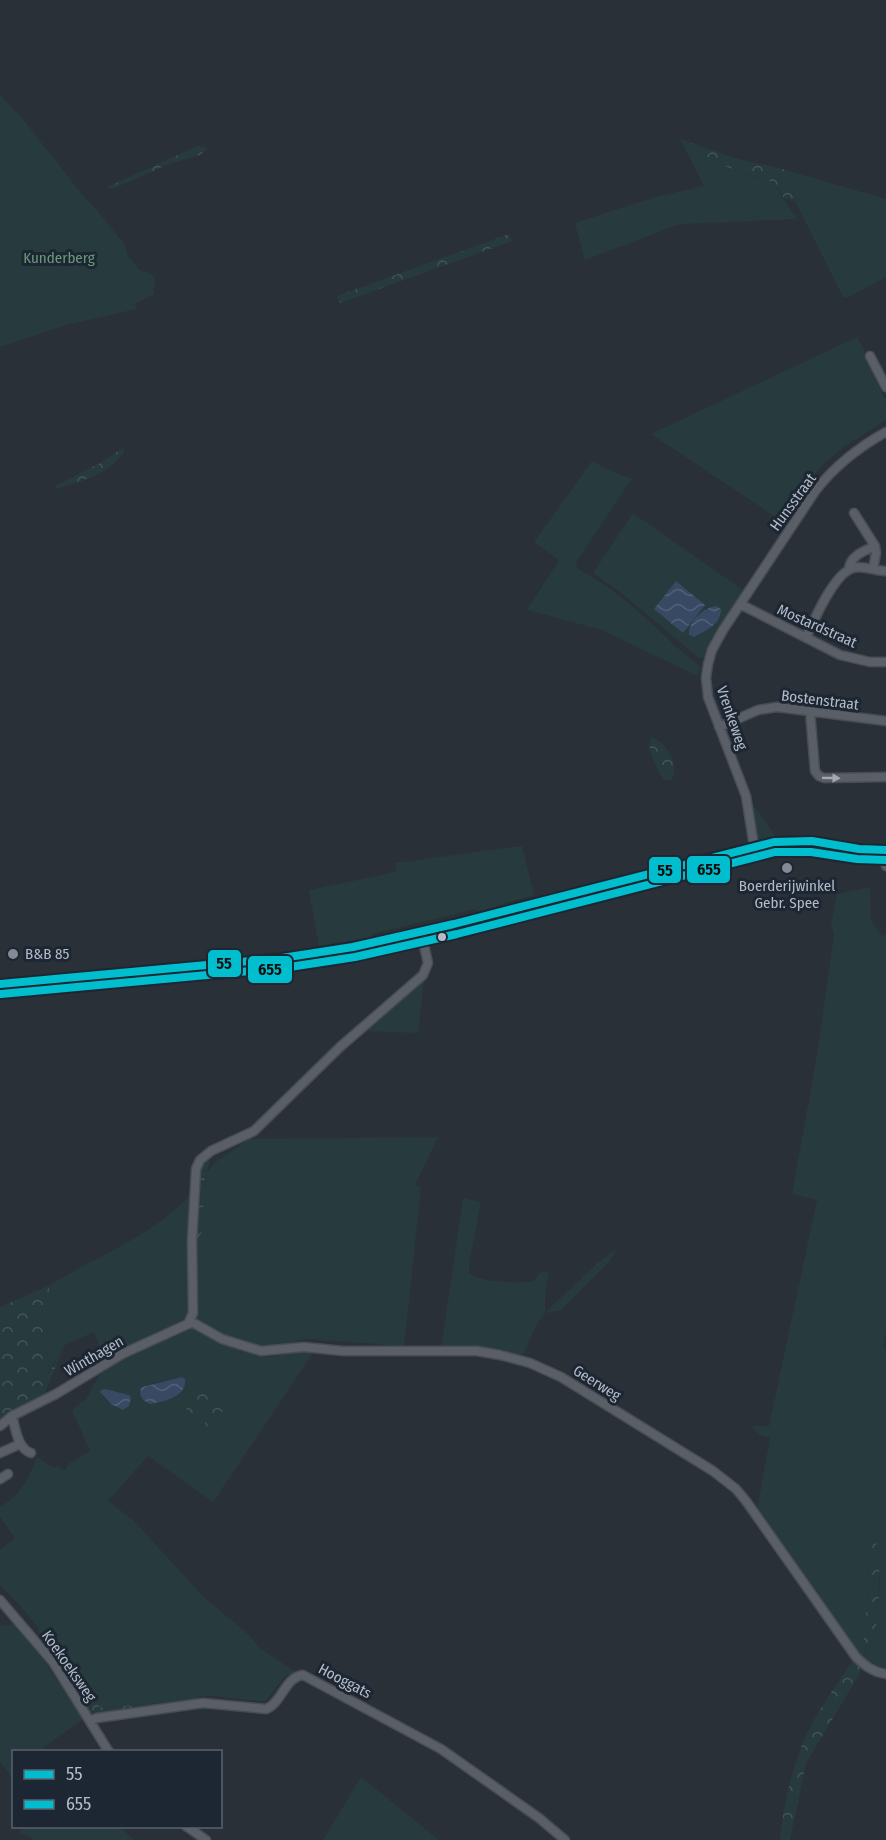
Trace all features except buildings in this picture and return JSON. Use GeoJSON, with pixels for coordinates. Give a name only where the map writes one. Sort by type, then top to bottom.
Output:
{"type":"FeatureCollection","features":[{"type":"Feature","properties":{"kind":"street"},"geometry":{"type":"LineString","coordinates":[[870,356],[886,387]]}},
{"type":"Feature","properties":{"kind":"street","name":"Hunsstraat"},"geometry":{"type":"LineString","coordinates":[[740,604],[821,483],[850,456],[886,432]]}},
{"type":"Feature","properties":{"kind":"street"},"geometry":{"type":"LineString","coordinates":[[854,513],[875,546],[873,569]]}},
{"type":"Feature","properties":{"kind":"street"},"geometry":{"type":"LineString","coordinates":[[849,569],[855,557],[875,546]]}},
{"type":"Feature","properties":{"kind":"street"},"geometry":{"type":"LineString","coordinates":[[806,638],[827,594],[849,569],[859,567],[886,571]]}},
{"type":"Feature","properties":{"kind":"street","name":"Mostardstraat"},"geometry":{"type":"LineString","coordinates":[[740,604],[840,655],[886,662]]}},
{"type":"Feature","properties":{"kind":"street","name":"Vrenkeweg"},"geometry":{"type":"LineString","coordinates":[[740,604],[715,643],[708,664],[707,691],[746,796],[754,846]]}},
{"type":"Feature","properties":{"kind":"street","name":"Bostenstraat"},"geometry":{"type":"LineString","coordinates":[[719,726],[767,708],[777,707],[886,721]]}},
{"type":"Feature","properties":{"kind":"street"},"geometry":{"type":"LineString","coordinates":[[810,711],[815,771],[819,776],[824,778],[886,777]]}},
{"type":"Feature","properties":{"kind":"street"},"geometry":{"type":"LineString","coordinates":[[0,984],[282,958],[353,947],[421,932],[754,846],[782,841],[804,840],[859,849],[884,850],[886,866]]}},
{"type":"Feature","properties":{"kind":"street"},"geometry":{"type":"LineString","coordinates":[[190,1321],[194,1313],[192,1240],[198,1163],[211,1151],[254,1131],[340,1047],[423,975],[428,963],[421,932]]}},
{"type":"Feature","properties":{"kind":"street","name":"Winthagen"},"geometry":{"type":"LineString","coordinates":[[0,1426],[12,1416],[56,1394],[122,1354],[184,1327],[190,1321]]}},
{"type":"Feature","properties":{"kind":"street","name":"Geerweg"},"geometry":{"type":"LineString","coordinates":[[190,1321],[222,1339],[261,1351],[304,1347],[343,1351],[477,1351],[517,1359],[547,1369],[701,1463],[730,1484],[746,1501],[856,1657],[862,1664],[886,1674]]}},
{"type":"Feature","properties":{"kind":"street"},"geometry":{"type":"LineString","coordinates":[[12,1416],[20,1444],[24,1450],[31,1453]]}},
{"type":"Feature","properties":{"kind":"street"},"geometry":{"type":"LineString","coordinates":[[0,1453],[20,1444]]}},
{"type":"Feature","properties":{"kind":"street","name":"Koekoeksweg"},"geometry":{"type":"LineString","coordinates":[[0,1600],[54,1662],[108,1750]]}},
{"type":"Feature","properties":{"kind":"street","name":"Hooggats"},"geometry":{"type":"LineString","coordinates":[[90,1721],[103,1717],[203,1703],[266,1709],[272,1706],[295,1677],[303,1675],[435,1745],[539,1818],[565,1840]]}},
{"type":"Feature","properties":{"kind":"street"},"geometry":{"type":"LineString","coordinates":[[188,1828],[206,1840]]}},
{"type":"Feature","properties":{"kind":"green space","name":"Kunderberg"},"geometry":{"type":"Polygon","coordinates":[[[0,95],[22,118],[125,245],[127,254],[139,270],[150,273],[154,277],[154,294],[135,304],[137,309],[66,325],[0,347],[0,95]]]}},
{"type":"Feature","properties":{"kind":"green space"},"geometry":{"type":"Polygon","coordinates":[[[680,139],[724,165],[773,182],[797,219],[680,224],[585,260],[575,223],[655,197],[704,186],[680,139]]]}},
{"type":"Feature","properties":{"kind":"green space"},"geometry":{"type":"Polygon","coordinates":[[[680,139],[738,159],[789,171],[795,201],[785,199],[773,182],[724,165],[680,139]]]}},
{"type":"Feature","properties":{"kind":"green space"},"geometry":{"type":"Polygon","coordinates":[[[198,146],[208,148],[200,155],[169,164],[112,189],[105,188],[198,146]]]}},
{"type":"Feature","properties":{"kind":"green space"},"geometry":{"type":"Polygon","coordinates":[[[789,171],[886,199],[886,277],[849,297],[843,297],[795,201],[789,171]]]}},
{"type":"Feature","properties":{"kind":"green space"},"geometry":{"type":"Polygon","coordinates":[[[509,234],[512,241],[340,303],[337,296],[509,234]]]}},
{"type":"Feature","properties":{"kind":"green space"},"geometry":{"type":"Polygon","coordinates":[[[857,337],[886,401],[886,420],[845,446],[821,466],[783,522],[651,434],[857,337]]]}},
{"type":"Feature","properties":{"kind":"green space"},"geometry":{"type":"Polygon","coordinates":[[[123,448],[124,453],[101,473],[56,489],[55,486],[100,463],[123,448]]]}},
{"type":"Feature","properties":{"kind":"green space"},"geometry":{"type":"Polygon","coordinates":[[[592,461],[632,479],[576,562],[577,568],[607,586],[701,667],[697,676],[602,630],[527,610],[559,560],[534,542],[592,461]]]}},
{"type":"Feature","properties":{"kind":"green space"},"geometry":{"type":"Polygon","coordinates":[[[633,513],[743,590],[705,658],[699,658],[621,593],[593,573],[633,513]],[[706,610],[692,623],[689,633],[692,637],[710,628],[720,617],[706,610]]]}},
{"type":"Feature","properties":{"kind":"green space"},"geometry":{"type":"Polygon","coordinates":[[[653,738],[663,745],[671,756],[674,775],[671,780],[664,780],[657,768],[649,746],[650,739],[653,738]]]}},
{"type":"Feature","properties":{"kind":"green space"},"geometry":{"type":"Polygon","coordinates":[[[755,807],[777,838],[758,840],[752,808],[755,807]]]}},
{"type":"Feature","properties":{"kind":"green space"},"geometry":{"type":"Polygon","coordinates":[[[522,846],[534,895],[476,912],[476,909],[371,934],[371,937],[319,946],[309,890],[396,872],[395,863],[522,846]]]}},
{"type":"Feature","properties":{"kind":"green space"},"geometry":{"type":"Polygon","coordinates":[[[870,887],[871,920],[882,936],[886,934],[886,1333],[884,1344],[886,1351],[886,1670],[871,1666],[865,1661],[876,1628],[880,1580],[870,1546],[862,1666],[757,1511],[770,1437],[760,1435],[750,1426],[769,1426],[817,1200],[792,1194],[816,1061],[834,935],[831,924],[837,894],[870,887]]]}},
{"type":"Feature","properties":{"kind":"green space"},"geometry":{"type":"Polygon","coordinates":[[[424,979],[418,1033],[362,1031],[424,979]]]}},
{"type":"Feature","properties":{"kind":"green space"},"geometry":{"type":"Polygon","coordinates":[[[438,1137],[415,1185],[421,1187],[404,1348],[307,1339],[262,1348],[232,1346],[240,1351],[270,1357],[296,1352],[313,1353],[213,1502],[148,1456],[108,1501],[132,1519],[202,1595],[249,1635],[260,1648],[297,1673],[285,1676],[265,1702],[199,1696],[196,1703],[174,1706],[166,1702],[103,1708],[92,1701],[59,1653],[57,1639],[53,1637],[51,1639],[52,1653],[39,1638],[37,1626],[0,1585],[0,1550],[15,1538],[0,1517],[0,1507],[13,1498],[23,1486],[37,1457],[54,1468],[57,1466],[64,1471],[70,1463],[90,1451],[72,1410],[86,1399],[107,1362],[94,1332],[65,1345],[48,1373],[41,1376],[50,1365],[41,1319],[43,1314],[57,1312],[57,1306],[48,1286],[140,1235],[158,1223],[189,1196],[193,1258],[207,1172],[217,1161],[249,1139],[438,1137]],[[184,1378],[142,1387],[145,1401],[152,1404],[175,1397],[184,1388],[184,1378]],[[101,1390],[107,1401],[126,1409],[131,1398],[129,1395],[101,1390]]]}},
{"type":"Feature","properties":{"kind":"green space"},"geometry":{"type":"Polygon","coordinates":[[[211,1155],[205,1180],[202,1231],[193,1260],[197,1164],[211,1155]]]}},
{"type":"Feature","properties":{"kind":"green space"},"geometry":{"type":"Polygon","coordinates":[[[463,1198],[481,1202],[469,1273],[491,1281],[532,1282],[541,1272],[549,1271],[545,1292],[545,1313],[537,1324],[524,1353],[519,1357],[441,1349],[463,1198]]]}},
{"type":"Feature","properties":{"kind":"green space"},"geometry":{"type":"Polygon","coordinates":[[[617,1249],[608,1263],[561,1310],[545,1313],[599,1262],[617,1249]]]}},
{"type":"Feature","properties":{"kind":"green space"},"geometry":{"type":"Polygon","coordinates":[[[48,1286],[57,1306],[57,1312],[43,1314],[41,1319],[50,1364],[42,1376],[49,1373],[65,1345],[42,1399],[0,1418],[0,1307],[48,1286]]]}},
{"type":"Feature","properties":{"kind":"green space"},"geometry":{"type":"Polygon","coordinates":[[[206,1384],[219,1392],[225,1410],[214,1418],[211,1425],[206,1427],[203,1412],[198,1410],[192,1427],[186,1434],[168,1440],[165,1437],[177,1432],[185,1421],[188,1398],[191,1393],[206,1384]]]}},
{"type":"Feature","properties":{"kind":"green space"},"geometry":{"type":"Polygon","coordinates":[[[874,1540],[880,1550],[878,1610],[876,1628],[865,1661],[863,1627],[867,1607],[870,1546],[874,1540]]]}},
{"type":"Feature","properties":{"kind":"green space"},"geometry":{"type":"Polygon","coordinates":[[[14,1624],[43,1659],[70,1700],[77,1703],[85,1718],[43,1748],[45,1750],[12,1750],[12,1777],[0,1762],[0,1626],[14,1624]]]}},
{"type":"Feature","properties":{"kind":"green space"},"geometry":{"type":"Polygon","coordinates":[[[855,1657],[862,1666],[860,1673],[806,1763],[790,1840],[780,1840],[788,1792],[802,1745],[819,1711],[855,1657]]]}},
{"type":"Feature","properties":{"kind":"green space"},"geometry":{"type":"Polygon","coordinates":[[[69,1667],[92,1701],[103,1708],[166,1702],[174,1706],[93,1716],[87,1711],[63,1670],[69,1667]]]}},
{"type":"Feature","properties":{"kind":"green space"},"geometry":{"type":"Polygon","coordinates":[[[361,1777],[439,1840],[323,1840],[361,1777]]]}},
{"type":"Feature","properties":{"kind":"green space"},"geometry":{"type":"Polygon","coordinates":[[[22,1828],[121,1828],[134,1840],[34,1840],[19,1832],[22,1828]]]}},
{"type":"Feature","properties":{"kind":"water"},"geometry":{"type":"Polygon","coordinates":[[[676,581],[705,605],[683,633],[654,609],[676,581]]]}},
{"type":"Feature","properties":{"kind":"water"},"geometry":{"type":"Polygon","coordinates":[[[716,606],[721,609],[716,623],[694,637],[689,635],[691,625],[697,616],[706,609],[716,606]]]}},
{"type":"Feature","properties":{"kind":"water"},"geometry":{"type":"Polygon","coordinates":[[[182,1377],[185,1379],[185,1385],[174,1397],[151,1404],[142,1398],[140,1393],[142,1387],[182,1377]]]}},
{"type":"Feature","properties":{"kind":"water"},"geometry":{"type":"Polygon","coordinates":[[[105,1389],[129,1395],[131,1398],[129,1406],[123,1410],[111,1404],[100,1392],[105,1389]]]}},
{"type":"Feature","properties":{"kind":"transit line","name":"55"},"geometry":{"type":"LineString","coordinates":[[0,984],[282,958],[353,947],[454,924],[774,842],[812,841],[859,849],[886,850]]}},
{"type":"Feature","properties":{"kind":"transit line","name":"655"},"geometry":{"type":"LineString","coordinates":[[1,994],[283,968],[355,957],[457,934],[775,852],[811,852],[857,859],[886,860]]}},
{"type":"Feature","properties":{"kind":"place","name":"Boerderijwinkel Gebr. Spee"},"geometry":{"type":"Point","coordinates":[787,868]}},
{"type":"Feature","properties":{"kind":"place","name":"B&B 85"},"geometry":{"type":"Point","coordinates":[13,954]}}]}
